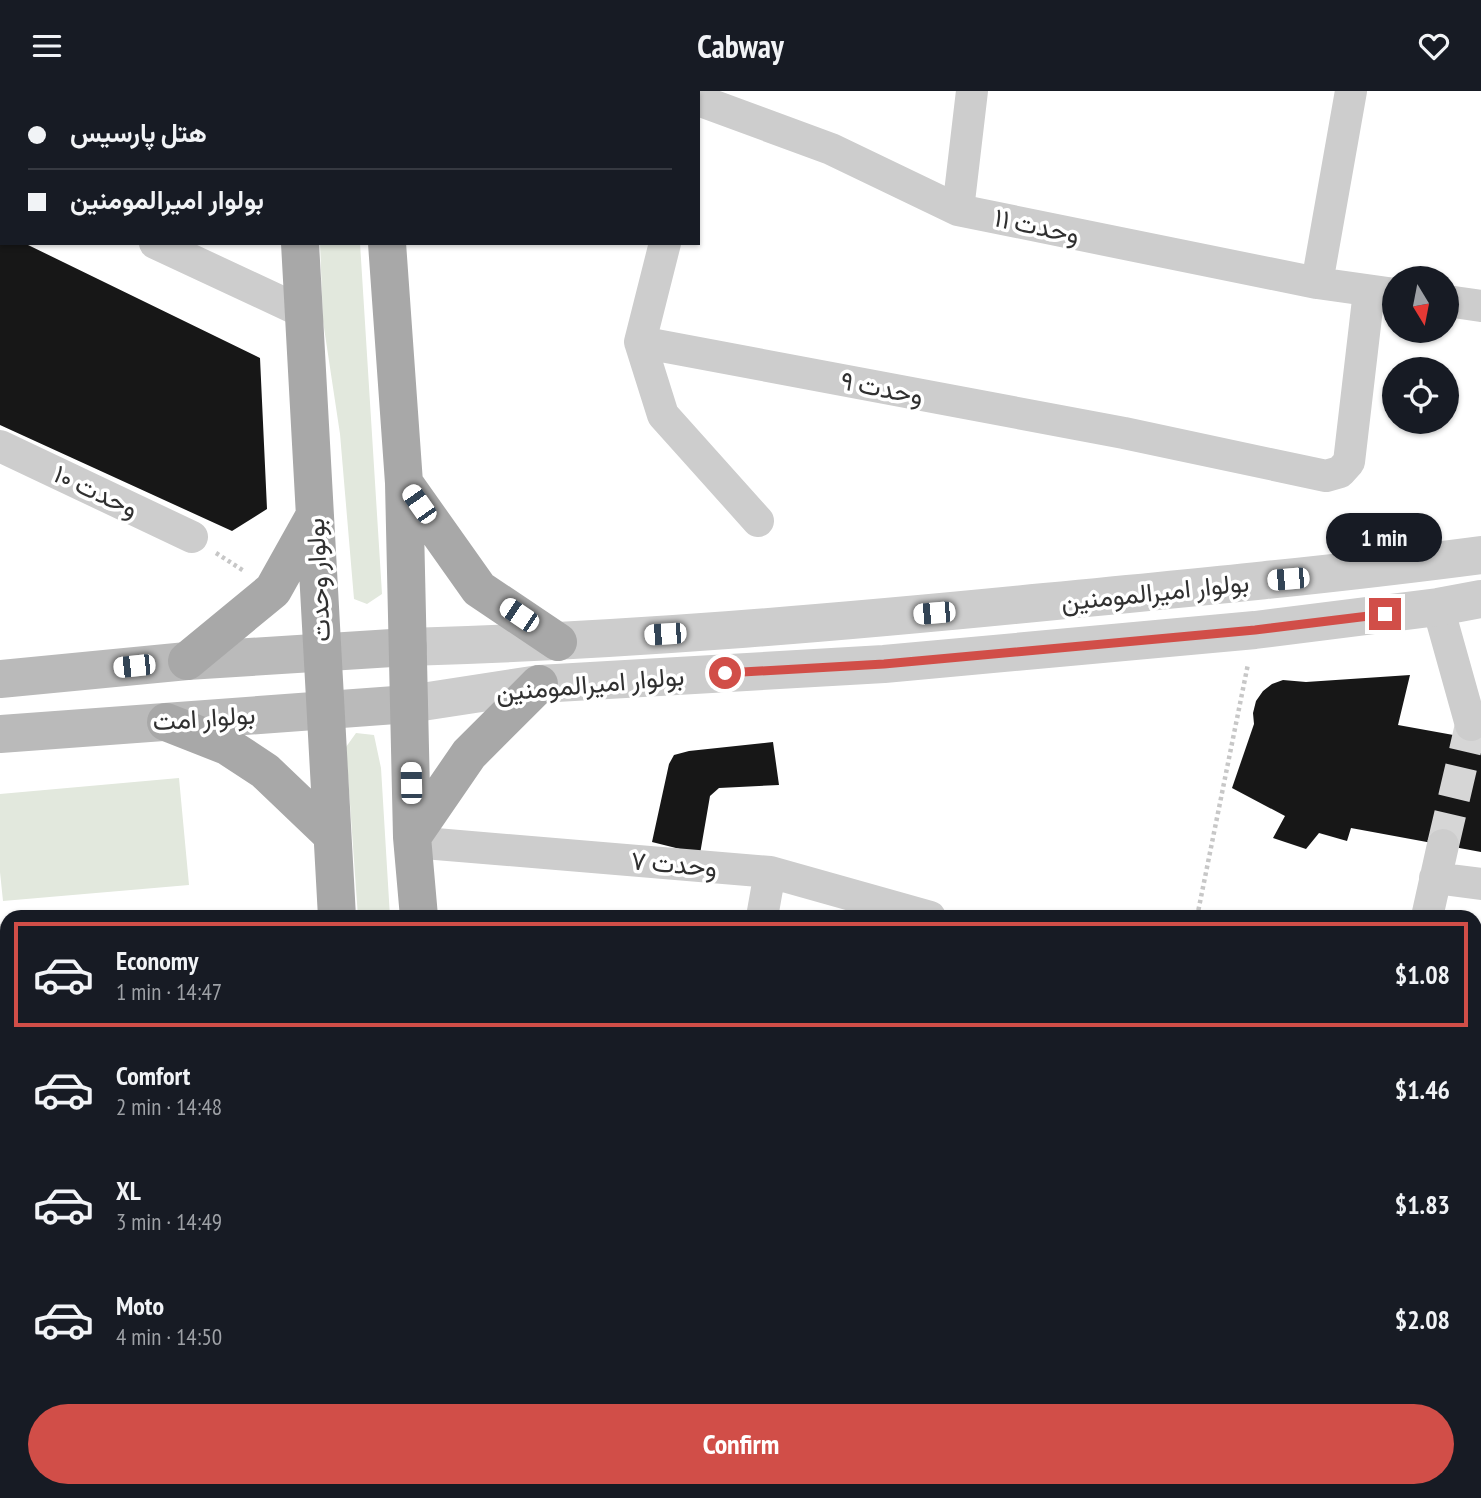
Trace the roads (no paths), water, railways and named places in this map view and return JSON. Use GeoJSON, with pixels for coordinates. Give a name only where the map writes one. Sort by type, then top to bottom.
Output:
{"type":"FeatureCollection","features":[{"type":"Feature","properties":{"kind":"main road","name":"بولوار وحدت"},"geometry":{"type":"LineString","coordinates":[[300,245],[337,910]]}},
{"type":"Feature","properties":{"kind":"main road"},"geometry":{"type":"LineString","coordinates":[[387,245],[404,483],[412,840],[418,910]]}},
{"type":"Feature","properties":{"kind":"main road"},"geometry":{"type":"LineString","coordinates":[[404,483],[479,589],[558,642]]}},
{"type":"Feature","properties":{"kind":"main road"},"geometry":{"type":"LineString","coordinates":[[187,661],[273,590],[314,515]]}},
{"type":"Feature","properties":{"kind":"main road"},"geometry":{"type":"LineString","coordinates":[[0,679],[187,661],[408,647]]}},
{"type":"Feature","properties":{"kind":"main road"},"geometry":{"type":"LineString","coordinates":[[412,840],[469,754],[539,684]]}},
{"type":"Feature","properties":{"kind":"main road","name":"بولوار امت"},"geometry":{"type":"LineString","coordinates":[[0,734],[409,704]]}},
{"type":"Feature","properties":{"kind":"main road"},"geometry":{"type":"LineString","coordinates":[[166,722],[227,746],[265,771],[332,835]]}},
{"type":"Feature","properties":{"kind":"street"},"geometry":{"type":"LineString","coordinates":[[958,210],[972,91]]}},
{"type":"Feature","properties":{"kind":"street"},"geometry":{"type":"LineString","coordinates":[[1317,283],[1351,91]]}},
{"type":"Feature","properties":{"kind":"street","name":"وحدت ۱۱"},"geometry":{"type":"LineString","coordinates":[[700,102],[831,149],[958,210],[1317,283],[1382,292]]}},
{"type":"Feature","properties":{"kind":"street"},"geometry":{"type":"LineString","coordinates":[[159,245],[305,313]]}},
{"type":"Feature","properties":{"kind":"street"},"geometry":{"type":"LineString","coordinates":[[664,245],[640,342],[663,415],[758,521]]}},
{"type":"Feature","properties":{"kind":"street","name":"وحدت ۹"},"geometry":{"type":"LineString","coordinates":[[640,342],[1124,433],[1326,476],[1340,472],[1349,462],[1382,292]]}},
{"type":"Feature","properties":{"kind":"street"},"geometry":{"type":"LineString","coordinates":[[1460,303],[1481,306]]}},
{"type":"Feature","properties":{"kind":"street","name":"وحدت ۱۰"},"geometry":{"type":"LineString","coordinates":[[0,446],[192,537]]}},
{"type":"Feature","properties":{"kind":"street","name":"بولوار امیرالمومنین"},"geometry":{"type":"LineString","coordinates":[[408,647],[558,642],[880,618],[1342,573],[1481,555]]}},
{"type":"Feature","properties":{"kind":"street","name":"بولوار امیرالمومنین"},"geometry":{"type":"LineString","coordinates":[[409,704],[539,684],[884,664],[1255,630],[1481,599]]}},
{"type":"Feature","properties":{"kind":"street"},"geometry":{"type":"LineString","coordinates":[[1438,607],[1471,725]]}},
{"type":"Feature","properties":{"kind":"street","name":"وحدت ۷"},"geometry":{"type":"LineString","coordinates":[[412,840],[770,872],[875,910]]}},
{"type":"Feature","properties":{"kind":"street"},"geometry":{"type":"LineString","coordinates":[[1429,910],[1443,845]]}},
{"type":"Feature","properties":{"kind":"street"},"geometry":{"type":"LineString","coordinates":[[763,910],[770,872]]}},
{"type":"Feature","properties":{"kind":"street"},"geometry":{"type":"LineString","coordinates":[[1436,878],[1481,884]]}},
{"type":"Feature","properties":{"kind":"tunnel"},"geometry":{"type":"LineString","coordinates":[[1443,845],[1471,725]]}}]}
